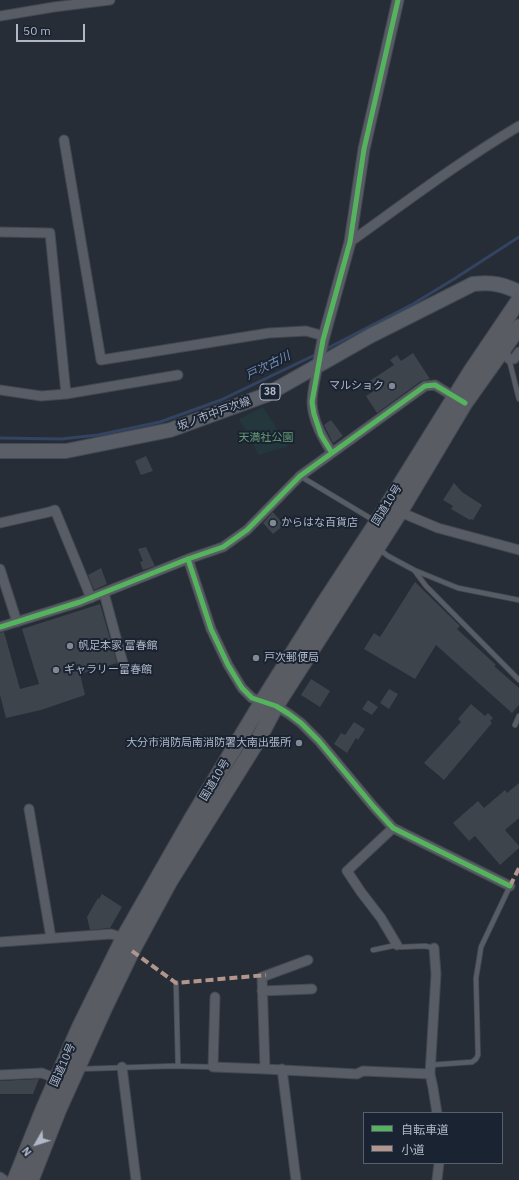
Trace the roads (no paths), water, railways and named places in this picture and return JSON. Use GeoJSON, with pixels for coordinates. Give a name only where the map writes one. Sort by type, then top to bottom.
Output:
{"type":"FeatureCollection","features":[{"type":"Feature","properties":{"kind":"highway","name":"国道10号"},"geometry":{"type":"LineString","coordinates":[[31,1180],[60,1109],[105,1007],[130,940],[170,881],[258,740],[276,706],[400,512],[460,400],[519,300]]}},
{"type":"Feature","properties":{"kind":"highway","name":"国道10号"},"geometry":{"type":"LineString","coordinates":[[15,1180],[80,1026],[130,940],[195,812],[324,603],[377,522],[460,400],[494,360],[506,355],[519,327]]}},
{"type":"Feature","properties":{"kind":"main road","name":"坂ノ市中戸次線"},"geometry":{"type":"LineString","coordinates":[[0,451],[66,451],[170,430],[266,395],[318,361],[473,284],[488,282],[509,287],[519,292]]}},
{"type":"Feature","properties":{"kind":"street"},"geometry":{"type":"LineString","coordinates":[[0,16],[110,0]]}},
{"type":"Feature","properties":{"kind":"street"},"geometry":{"type":"LineString","coordinates":[[332,453],[321,435],[314,414],[312,402],[323,338],[339,286],[350,242],[364,149],[398,0]]}},
{"type":"Feature","properties":{"kind":"street"},"geometry":{"type":"LineString","coordinates":[[350,242],[441,177],[519,126]]}},
{"type":"Feature","properties":{"kind":"street"},"geometry":{"type":"LineString","coordinates":[[64,140],[101,360],[269,333],[306,331],[323,338]]}},
{"type":"Feature","properties":{"kind":"street"},"geometry":{"type":"LineString","coordinates":[[0,232],[50,233],[66,394]]}},
{"type":"Feature","properties":{"kind":"street"},"geometry":{"type":"LineString","coordinates":[[506,355],[514,359],[519,352]]}},
{"type":"Feature","properties":{"kind":"street"},"geometry":{"type":"LineString","coordinates":[[0,390],[41,396],[66,394],[178,376]]}},
{"type":"Feature","properties":{"kind":"street"},"geometry":{"type":"LineString","coordinates":[[0,627],[91,598],[223,546],[247,530],[300,476],[425,386],[435,385],[460,400]]}},
{"type":"Feature","properties":{"kind":"street"},"geometry":{"type":"LineString","coordinates":[[0,523],[55,510],[91,598]]}},
{"type":"Feature","properties":{"kind":"street"},"geometry":{"type":"LineString","coordinates":[[400,512],[438,528],[519,550]]}},
{"type":"Feature","properties":{"kind":"street"},"geometry":{"type":"LineString","coordinates":[[188,559],[211,629],[228,665],[242,688],[252,698],[276,706],[289,714],[319,741],[393,828],[510,886]]}},
{"type":"Feature","properties":{"kind":"street"},"geometry":{"type":"LineString","coordinates":[[0,569],[17,622]]}},
{"type":"Feature","properties":{"kind":"street"},"geometry":{"type":"LineString","coordinates":[[104,592],[124,667]]}},
{"type":"Feature","properties":{"kind":"street"},"geometry":{"type":"LineString","coordinates":[[29,809],[51,938]]}},
{"type":"Feature","properties":{"kind":"street"},"geometry":{"type":"LineString","coordinates":[[393,828],[347,871],[381,918],[397,945]]}},
{"type":"Feature","properties":{"kind":"street"},"geometry":{"type":"LineString","coordinates":[[0,942],[111,934],[130,940]]}},
{"type":"Feature","properties":{"kind":"street"},"geometry":{"type":"LineString","coordinates":[[434,948],[436,974],[430,1070],[437,1112]]}},
{"type":"Feature","properties":{"kind":"street"},"geometry":{"type":"LineString","coordinates":[[265,1068],[262,977],[308,960]]}},
{"type":"Feature","properties":{"kind":"street"},"geometry":{"type":"LineString","coordinates":[[262,991],[312,989]]}},
{"type":"Feature","properties":{"kind":"street"},"geometry":{"type":"LineString","coordinates":[[215,997],[212,1067],[265,1068],[357,1074],[363,1072],[430,1070]]}},
{"type":"Feature","properties":{"kind":"street"},"geometry":{"type":"LineString","coordinates":[[122,1068],[136,1180]]}},
{"type":"Feature","properties":{"kind":"street"},"geometry":{"type":"LineString","coordinates":[[282,1070],[296,1180]]}},
{"type":"Feature","properties":{"kind":"street"},"geometry":{"type":"LineString","coordinates":[[0,1075],[42,1073],[57,1079]]}},
{"type":"Feature","properties":{"kind":"street"},"geometry":{"type":"LineString","coordinates":[[436,1180],[439,1164]]}},
{"type":"Feature","properties":{"kind":"street"},"geometry":{"type":"LineString","coordinates":[[0,1177],[4,1180]]}},
{"type":"Feature","properties":{"kind":"lane"},"geometry":{"type":"LineString","coordinates":[[506,355],[519,399]]}},
{"type":"Feature","properties":{"kind":"lane"},"geometry":{"type":"LineString","coordinates":[[300,476],[377,522]]}},
{"type":"Feature","properties":{"kind":"lane"},"geometry":{"type":"LineString","coordinates":[[377,548],[388,556],[414,570],[458,588],[519,600]]}},
{"type":"Feature","properties":{"kind":"lane"},"geometry":{"type":"LineString","coordinates":[[414,570],[426,586],[519,680]]}},
{"type":"Feature","properties":{"kind":"lane"},"geometry":{"type":"LineString","coordinates":[[514,726],[519,716]]}},
{"type":"Feature","properties":{"kind":"lane"},"geometry":{"type":"LineString","coordinates":[[430,1070],[472,1062],[478,1055],[476,978],[481,947],[510,886]]}},
{"type":"Feature","properties":{"kind":"lane"},"geometry":{"type":"LineString","coordinates":[[373,950],[397,945],[401,947],[425,946],[434,948]]}},
{"type":"Feature","properties":{"kind":"lane"},"geometry":{"type":"LineString","coordinates":[[176,983],[178,1066]]}},
{"type":"Feature","properties":{"kind":"lane"},"geometry":{"type":"LineString","coordinates":[[77,1070],[178,1066],[212,1067]]}},
{"type":"Feature","properties":{"kind":"waterway","name":"戸次古川"},"geometry":{"type":"LineString","coordinates":[[324,350],[413,304],[519,237]]}},
{"type":"Feature","properties":{"kind":"waterway","name":"戸次古川"},"geometry":{"type":"LineString","coordinates":[[0,438],[61,439],[98,435],[160,422],[221,400],[317,354]]}},
{"type":"Feature","properties":{"kind":"place","name":"マルショク"},"geometry":{"type":"Point","coordinates":[392,386]}},
{"type":"Feature","properties":{"kind":"place","name":"からはな百貨店"},"geometry":{"type":"Point","coordinates":[273,523]}},
{"type":"Feature","properties":{"kind":"place","name":"帆足本家 富春館"},"geometry":{"type":"Point","coordinates":[70,646]}},
{"type":"Feature","properties":{"kind":"place","name":"戸次郵便局"},"geometry":{"type":"Point","coordinates":[256,658]}},
{"type":"Feature","properties":{"kind":"place","name":"ギャラリー富春館"},"geometry":{"type":"Point","coordinates":[56,670]}},
{"type":"Feature","properties":{"kind":"place","name":"大分市消防局南消防署大南出張所"},"geometry":{"type":"Point","coordinates":[299,743]}},
{"type":"Feature","properties":{"kind":"park label","name":"天満社公園"},"geometry":{"type":"Point","coordinates":[266,438]}}]}
